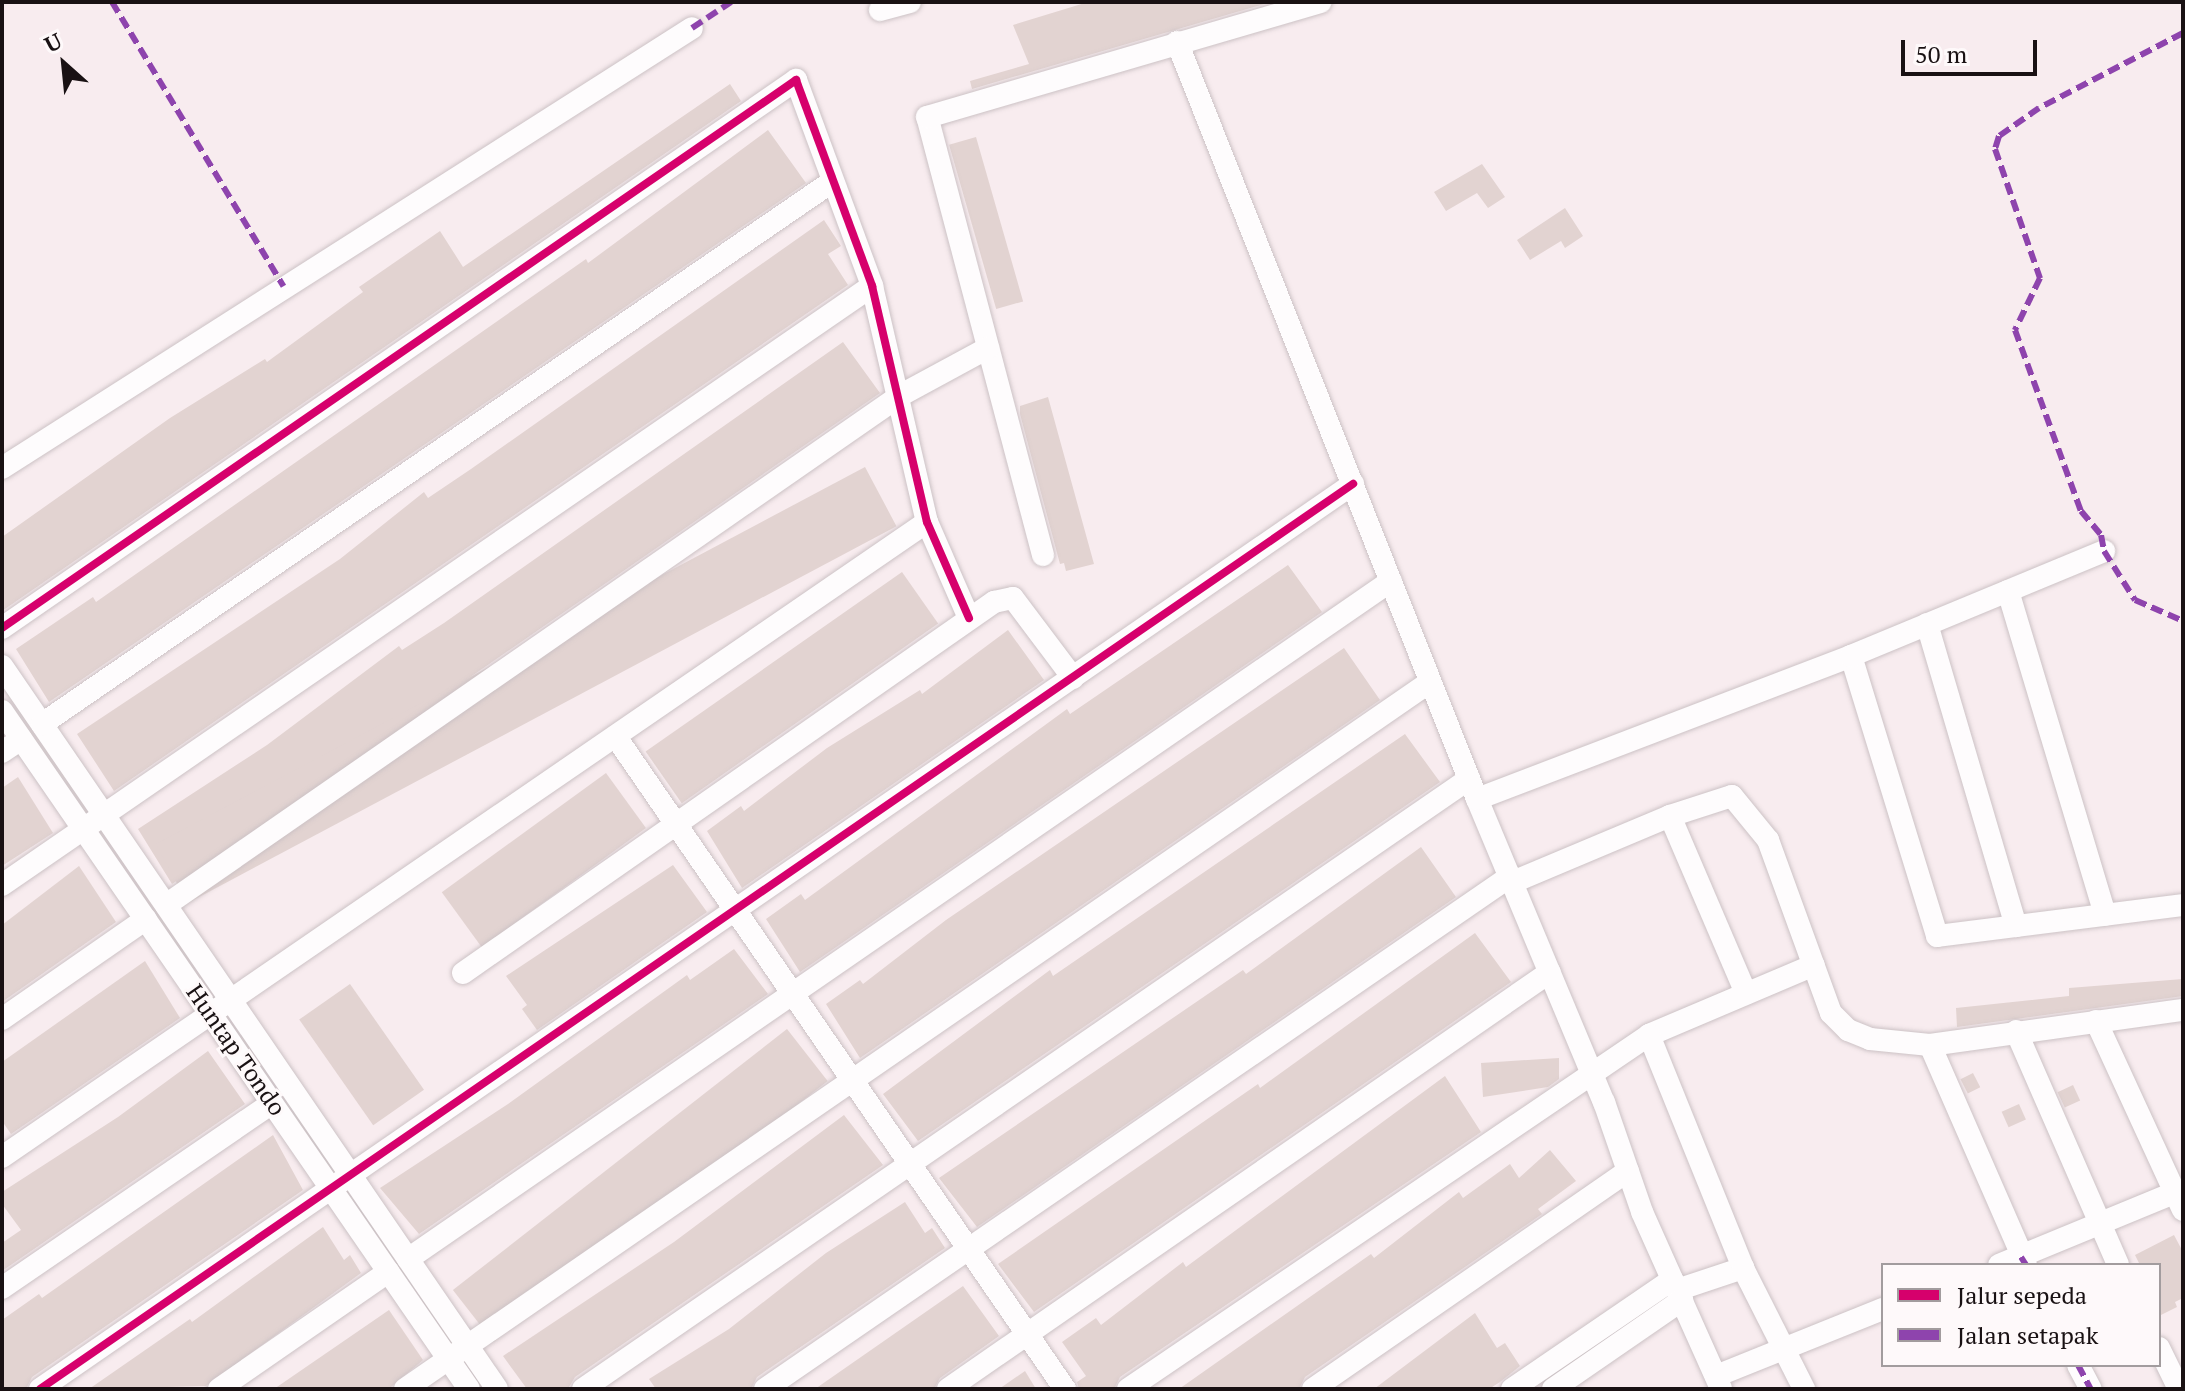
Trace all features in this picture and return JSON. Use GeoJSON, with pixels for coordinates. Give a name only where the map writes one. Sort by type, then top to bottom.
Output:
{"type":"FeatureCollection","features":[{"type":"Feature","properties":{"kind":"street"},"geometry":{"type":"LineString","coordinates":[[880,10],[910,2]]}},
{"type":"Feature","properties":{"kind":"street"},"geometry":{"type":"LineString","coordinates":[[1043,555],[927,117],[1321,2]]}},
{"type":"Feature","properties":{"kind":"street"},"geometry":{"type":"LineString","coordinates":[[2,468],[692,28]]}},
{"type":"Feature","properties":{"kind":"street"},"geometry":{"type":"LineString","coordinates":[[1177,42],[1473,789],[1591,1070],[1677,1290],[1719,1382],[1787,1346],[1881,1310]]}},
{"type":"Feature","properties":{"kind":"street"},"geometry":{"type":"LineString","coordinates":[[2,628],[796,80],[872,286],[901,395],[927,522],[969,618]]}},
{"type":"Feature","properties":{"kind":"street"},"geometry":{"type":"LineString","coordinates":[[42,724],[833,181]]}},
{"type":"Feature","properties":{"kind":"street"},"geometry":{"type":"LineString","coordinates":[[2,885],[872,286]]}},
{"type":"Feature","properties":{"kind":"street"},"geometry":{"type":"LineString","coordinates":[[166,905],[901,395],[988,348]]}},
{"type":"Feature","properties":{"kind":"street"},"geometry":{"type":"LineString","coordinates":[[40,1389],[1353,484]]}},
{"type":"Feature","properties":{"kind":"street"},"geometry":{"type":"LineString","coordinates":[[2,1157],[927,522]]}},
{"type":"Feature","properties":{"kind":"street"},"geometry":{"type":"LineString","coordinates":[[583,1389],[910,1164],[1473,789],[1851,656],[2104,551]]}},
{"type":"Feature","properties":{"kind":"street"},"geometry":{"type":"LineString","coordinates":[[408,1259],[1391,581]]}},
{"type":"Feature","properties":{"kind":"street"},"geometry":{"type":"LineString","coordinates":[[2008,591],[2105,915]]}},
{"type":"Feature","properties":{"kind":"street"},"geometry":{"type":"LineString","coordinates":[[463,973],[994,602],[1013,598],[1073,678]]}},
{"type":"Feature","properties":{"kind":"street"},"geometry":{"type":"LineString","coordinates":[[1927,624],[2016,926]]}},
{"type":"Feature","properties":{"kind":"street"},"geometry":{"type":"LineString","coordinates":[[1851,656],[1937,936],[2183,905]]}},
{"type":"Feature","properties":{"kind":"street"},"geometry":{"type":"LineString","coordinates":[[2,666],[497,1389]]}},
{"type":"Feature","properties":{"kind":"street"},"geometry":{"type":"LineString","coordinates":[[405,1389],[1430,682]]}},
{"type":"Feature","properties":{"kind":"street","name":"Huntap Tondo"},"geometry":{"type":"LineString","coordinates":[[2,711],[469,1389]]}},
{"type":"Feature","properties":{"kind":"street"},"geometry":{"type":"LineString","coordinates":[[616,737],[1065,1389]]}},
{"type":"Feature","properties":{"kind":"street"},"geometry":{"type":"LineString","coordinates":[[2,752],[21,739]]}},
{"type":"Feature","properties":{"kind":"street"},"geometry":{"type":"LineString","coordinates":[[765,1389],[1512,879],[1670,816],[1732,796],[1745,806],[1768,840],[1831,1013],[1848,1030],[1870,1039],[1930,1045],[2183,1010]]}},
{"type":"Feature","properties":{"kind":"street"},"geometry":{"type":"LineString","coordinates":[[1670,816],[1746,993]]}},
{"type":"Feature","properties":{"kind":"street"},"geometry":{"type":"LineString","coordinates":[[2,1019],[146,919]]}},
{"type":"Feature","properties":{"kind":"street"},"geometry":{"type":"LineString","coordinates":[[1128,1389],[1591,1070],[1649,1035],[1814,965]]}},
{"type":"Feature","properties":{"kind":"street"},"geometry":{"type":"LineString","coordinates":[[948,1389],[1550,972]]}},
{"type":"Feature","properties":{"kind":"street"},"geometry":{"type":"LineString","coordinates":[[1930,1045],[2024,1261],[2099,1226],[2178,1202],[2174,1162],[2096,1021]]}},
{"type":"Feature","properties":{"kind":"street"},"geometry":{"type":"LineString","coordinates":[[2016,1031],[2117,1263]]}},
{"type":"Feature","properties":{"kind":"street"},"geometry":{"type":"LineString","coordinates":[[1649,1035],[1743,1268],[1787,1346],[1804,1389]]}},
{"type":"Feature","properties":{"kind":"street"},"geometry":{"type":"LineString","coordinates":[[2,1288],[272,1103]]}},
{"type":"Feature","properties":{"kind":"street"},"geometry":{"type":"LineString","coordinates":[[1313,1389],[1628,1171]]}},
{"type":"Feature","properties":{"kind":"street"},"geometry":{"type":"LineString","coordinates":[[1512,1389],[1677,1290],[1743,1268]]}},
{"type":"Feature","properties":{"kind":"street"},"geometry":{"type":"LineString","coordinates":[[219,1389],[388,1272]]}},
{"type":"Feature","properties":{"kind":"street"},"geometry":{"type":"LineString","coordinates":[[1553,1389],[1677,1290]]}},
{"type":"Feature","properties":{"kind":"street"},"geometry":{"type":"LineString","coordinates":[[2161,1352],[2179,1389]]}},
{"type":"Feature","properties":{"kind":"street"},"geometry":{"type":"LineString","coordinates":[[2079,1367],[2091,1389]]}},
{"type":"Feature","properties":{"kind":"building"},"geometry":{"type":"Polygon","coordinates":[[[1088,2],[1271,2],[972,89],[970,81],[1029,64],[1013,25],[1088,2]]]}},
{"type":"Feature","properties":{"kind":"building"},"geometry":{"type":"Polygon","coordinates":[[[730,84],[741,101],[2,611],[2,537],[170,418],[265,359],[267,362],[363,292],[359,287],[440,231],[463,267],[730,84]]]}},
{"type":"Feature","properties":{"kind":"building"},"geometry":{"type":"Polygon","coordinates":[[[768,130],[806,183],[49,702],[16,649],[93,597],[96,602],[586,259],[588,263],[768,130]]]}},
{"type":"Feature","properties":{"kind":"building"},"geometry":{"type":"Polygon","coordinates":[[[976,137],[1023,301],[996,309],[949,145],[976,137]]]}},
{"type":"Feature","properties":{"kind":"building"},"geometry":{"type":"Polygon","coordinates":[[[1482,164],[1505,197],[1488,208],[1477,193],[1446,211],[1434,192],[1482,164]]]}},
{"type":"Feature","properties":{"kind":"building"},"geometry":{"type":"Polygon","coordinates":[[[1565,208],[1583,236],[1565,248],[1561,241],[1530,260],[1517,240],[1565,208]]]}},
{"type":"Feature","properties":{"kind":"building"},"geometry":{"type":"Polygon","coordinates":[[[824,220],[841,246],[828,254],[848,285],[114,791],[77,734],[340,559],[424,492],[428,498],[471,469],[824,220]]]}},
{"type":"Feature","properties":{"kind":"building"},"geometry":{"type":"Polygon","coordinates":[[[843,342],[880,393],[172,884],[138,829],[267,745],[399,646],[402,650],[444,623],[843,342]]]}},
{"type":"Feature","properties":{"kind":"building"},"geometry":{"type":"Polygon","coordinates":[[[1048,397],[1094,564],[1066,571],[1064,563],[1060,564],[1020,414],[1020,406],[1048,397]]]}},
{"type":"Feature","properties":{"kind":"building"},"geometry":{"type":"Polygon","coordinates":[[[865,467],[896,526],[187,903],[156,844],[865,467]]]}},
{"type":"Feature","properties":{"kind":"building"},"geometry":{"type":"Polygon","coordinates":[[[1288,565],[1322,612],[800,972],[766,919],[801,894],[805,900],[1067,709],[1070,714],[1288,565]]]}},
{"type":"Feature","properties":{"kind":"building"},"geometry":{"type":"Polygon","coordinates":[[[902,572],[938,624],[682,803],[646,752],[902,572]]]}},
{"type":"Feature","properties":{"kind":"building"},"geometry":{"type":"Polygon","coordinates":[[[1008,630],[1044,680],[742,888],[707,831],[741,806],[744,811],[827,748],[920,690],[922,694],[1008,630]]]}},
{"type":"Feature","properties":{"kind":"building"},"geometry":{"type":"Polygon","coordinates":[[[1344,648],[1380,700],[860,1058],[826,1004],[860,980],[863,984],[946,920],[1344,648]]]}},
{"type":"Feature","properties":{"kind":"building"},"geometry":{"type":"Polygon","coordinates":[[[1405,734],[1440,782],[918,1141],[883,1094],[1050,970],[1053,976],[1405,734]]]}},
{"type":"Feature","properties":{"kind":"building"},"geometry":{"type":"Polygon","coordinates":[[[606,773],[646,828],[482,947],[442,892],[606,773]]]}},
{"type":"Feature","properties":{"kind":"building"},"geometry":{"type":"Polygon","coordinates":[[[18,777],[53,833],[2,866],[2,788],[18,777]]]}},
{"type":"Feature","properties":{"kind":"building"},"geometry":{"type":"Polygon","coordinates":[[[1421,847],[1456,897],[977,1227],[939,1178],[1243,970],[1246,974],[1421,847]]]}},
{"type":"Feature","properties":{"kind":"building"},"geometry":{"type":"Polygon","coordinates":[[[673,865],[707,912],[537,1030],[522,1009],[527,1005],[506,976],[673,865]]]}},
{"type":"Feature","properties":{"kind":"building"},"geometry":{"type":"Polygon","coordinates":[[[79,866],[116,922],[2,1002],[2,925],[79,866]]]}},
{"type":"Feature","properties":{"kind":"building"},"geometry":{"type":"Polygon","coordinates":[[[1475,933],[1511,982],[1034,1312],[998,1264],[1258,1084],[1260,1088],[1475,933]]]}},
{"type":"Feature","properties":{"kind":"building"},"geometry":{"type":"Polygon","coordinates":[[[734,949],[768,994],[419,1234],[380,1188],[508,1104],[687,975],[690,980],[734,949]]]}},
{"type":"Feature","properties":{"kind":"building"},"geometry":{"type":"Polygon","coordinates":[[[145,961],[180,1018],[11,1134],[2,1121],[2,1062],[145,961]]]}},
{"type":"Feature","properties":{"kind":"building"},"geometry":{"type":"Polygon","coordinates":[[[2183,979],[2183,996],[1957,1027],[1956,1008],[2069,996],[2069,988],[2183,979]]]}},
{"type":"Feature","properties":{"kind":"building"},"geometry":{"type":"Polygon","coordinates":[[[350,984],[424,1090],[373,1125],[299,1020],[350,984]]]}},
{"type":"Feature","properties":{"kind":"building"},"geometry":{"type":"Polygon","coordinates":[[[787,1029],[828,1081],[494,1342],[453,1290],[787,1029]]]}},
{"type":"Feature","properties":{"kind":"building"},"geometry":{"type":"Polygon","coordinates":[[[208,1051],[245,1104],[2,1271],[2,1243],[21,1230],[2,1204],[2,1192],[118,1117],[208,1051]]]}},
{"type":"Feature","properties":{"kind":"building"},"geometry":{"type":"Polygon","coordinates":[[[1559,1058],[1559,1079],[1548,1087],[1483,1097],[1481,1063],[1559,1058]]]}},
{"type":"Feature","properties":{"kind":"building"},"geometry":{"type":"Polygon","coordinates":[[[1973,1073],[1980,1087],[1968,1094],[1961,1079],[1973,1073]]]}},
{"type":"Feature","properties":{"kind":"building"},"geometry":{"type":"Polygon","coordinates":[[[1445,1076],[1481,1132],[1120,1377],[1114,1389],[1079,1389],[1077,1382],[1086,1376],[1062,1342],[1096,1318],[1101,1325],[1183,1262],[1186,1267],[1445,1076]]]}},
{"type":"Feature","properties":{"kind":"building"},"geometry":{"type":"Polygon","coordinates":[[[2073,1085],[2080,1100],[2065,1108],[2058,1092],[2073,1085]]]}},
{"type":"Feature","properties":{"kind":"building"},"geometry":{"type":"Polygon","coordinates":[[[2019,1104],[2026,1120],[2009,1127],[2002,1112],[2019,1104]]]}},
{"type":"Feature","properties":{"kind":"building"},"geometry":{"type":"Polygon","coordinates":[[[844,1115],[883,1165],[575,1377],[569,1387],[527,1389],[503,1356],[674,1242],[844,1115]]]}},
{"type":"Feature","properties":{"kind":"building"},"geometry":{"type":"Polygon","coordinates":[[[273,1135],[303,1190],[32,1377],[26,1389],[2,1389],[2,1320],[39,1294],[42,1298],[273,1135]]]}},
{"type":"Feature","properties":{"kind":"building"},"geometry":{"type":"Polygon","coordinates":[[[1550,1150],[1576,1181],[1538,1209],[1542,1214],[1305,1377],[1299,1389],[1179,1389],[1371,1254],[1374,1258],[1459,1192],[1463,1198],[1510,1164],[1519,1178],[1550,1150]]]}},
{"type":"Feature","properties":{"kind":"building"},"geometry":{"type":"Polygon","coordinates":[[[905,1202],[925,1233],[932,1228],[945,1248],[757,1377],[751,1389],[656,1389],[649,1379],[729,1329],[826,1253],[905,1202]]]}},
{"type":"Feature","properties":{"kind":"building"},"geometry":{"type":"Polygon","coordinates":[[[323,1227],[344,1260],[350,1255],[361,1273],[206,1386],[89,1389],[190,1319],[192,1322],[323,1227]]]}},
{"type":"Feature","properties":{"kind":"building"},"geometry":{"type":"Polygon","coordinates":[[[2174,1235],[2183,1252],[2183,1298],[2175,1302],[2177,1307],[2161,1315],[2161,1263],[2139,1263],[2135,1255],[2174,1235]]]}},
{"type":"Feature","properties":{"kind":"building"},"geometry":{"type":"Polygon","coordinates":[[[963,1286],[999,1336],[940,1378],[934,1389],[815,1389],[963,1286]]]}},
{"type":"Feature","properties":{"kind":"building"},"geometry":{"type":"Polygon","coordinates":[[[389,1310],[423,1360],[391,1387],[274,1389],[389,1310]]]}},
{"type":"Feature","properties":{"kind":"building"},"geometry":{"type":"Polygon","coordinates":[[[1475,1313],[1497,1348],[1505,1343],[1520,1366],[1500,1382],[1489,1389],[1374,1389],[1475,1313]]]}},
{"type":"Feature","properties":{"kind":"building"},"geometry":{"type":"Polygon","coordinates":[[[1025,1371],[1036,1389],[999,1389],[1025,1371]]]}},
{"type":"Feature","properties":{"kind":"marked path"},"geometry":{"type":"LineString","coordinates":[[112,2],[283,286]]}},
{"type":"Feature","properties":{"kind":"marked path"},"geometry":{"type":"LineString","coordinates":[[692,28],[731,2]]}},
{"type":"Feature","properties":{"kind":"marked path"},"geometry":{"type":"LineString","coordinates":[[2183,33],[2039,108],[1999,136],[1995,149],[2040,278],[2015,330],[2081,511],[2101,535],[2104,551],[2135,600],[2183,621]]}},
{"type":"Feature","properties":{"kind":"marked path"},"geometry":{"type":"LineString","coordinates":[[2021,1257],[2025,1263]]}},
{"type":"Feature","properties":{"kind":"marked path"},"geometry":{"type":"LineString","coordinates":[[2079,1367],[2091,1389]]}},
{"type":"Feature","properties":{"kind":"cycle path"},"geometry":{"type":"LineString","coordinates":[[2,628],[796,80],[872,286],[927,522],[969,618]]}},
{"type":"Feature","properties":{"kind":"cycle path"},"geometry":{"type":"LineString","coordinates":[[40,1389],[1353,484]]}}]}
